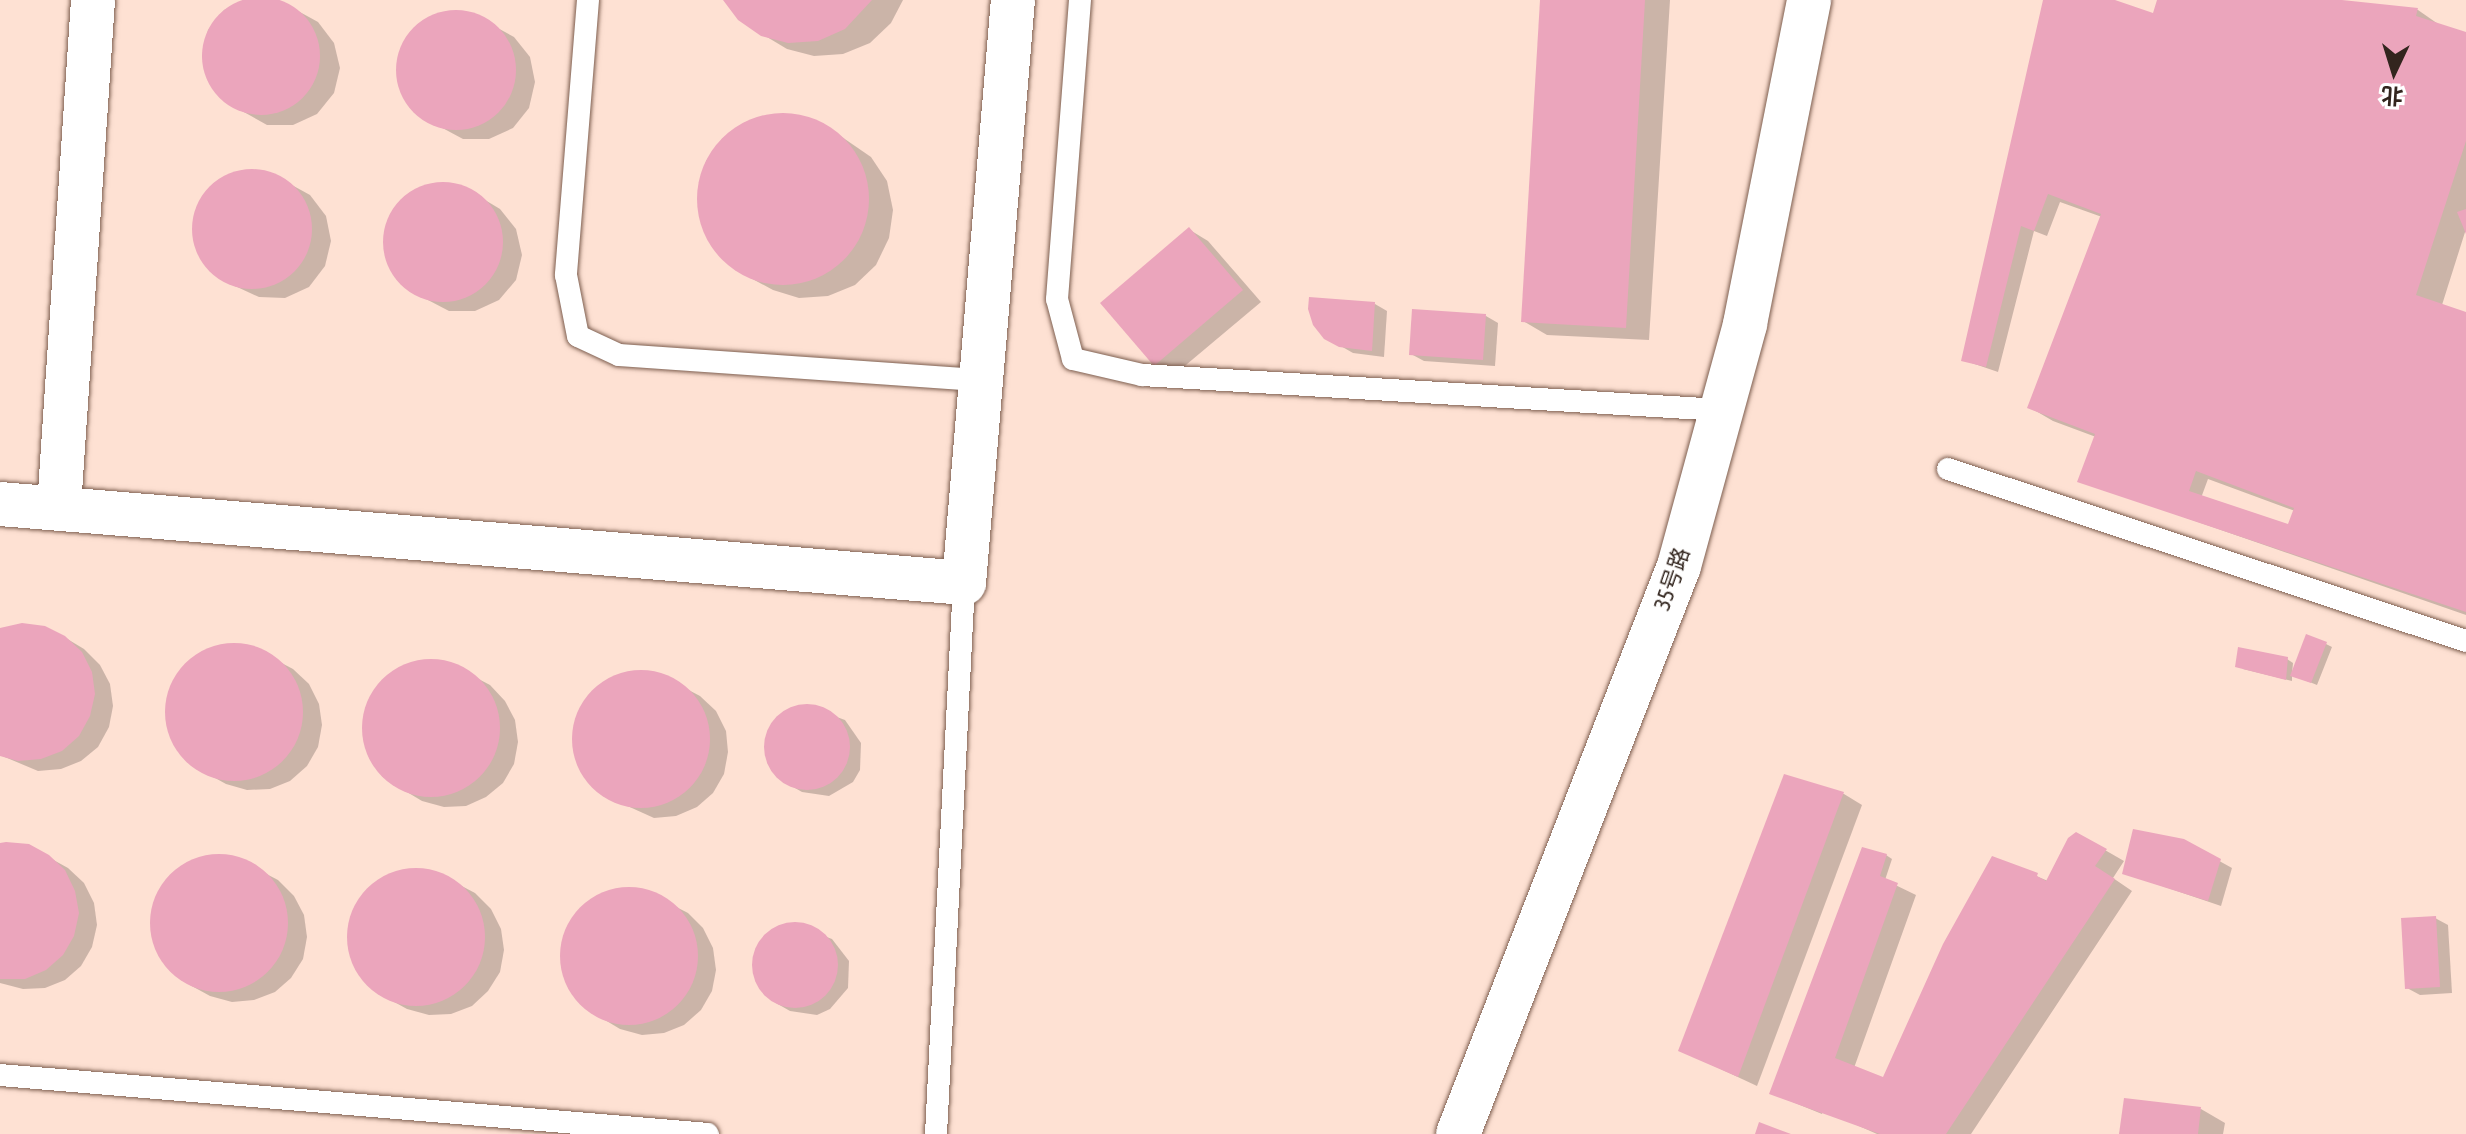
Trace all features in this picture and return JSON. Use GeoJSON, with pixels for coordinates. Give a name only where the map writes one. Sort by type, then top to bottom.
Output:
{"type":"FeatureCollection","features":[{"type":"Feature","properties":{"kind":"street"},"geometry":{"type":"LineString","coordinates":[[59,507],[93,0]]}},
{"type":"Feature","properties":{"kind":"street"},"geometry":{"type":"LineString","coordinates":[[0,504],[964,583],[1013,0]]}},
{"type":"Feature","properties":{"kind":"street","name":"35号路"},"geometry":{"type":"LineString","coordinates":[[1458,1134],[1679,566],[1745,324],[1809,0]]}},
{"type":"Feature","properties":{"kind":"lane"},"geometry":{"type":"LineString","coordinates":[[588,0],[566,275],[578,336],[619,355],[981,380]]}},
{"type":"Feature","properties":{"kind":"lane"},"geometry":{"type":"LineString","coordinates":[[1080,0],[1057,299],[1073,359],[1142,375],[1721,410]]}},
{"type":"Feature","properties":{"kind":"lane"},"geometry":{"type":"LineString","coordinates":[[1948,469],[2466,641]]}},
{"type":"Feature","properties":{"kind":"lane"},"geometry":{"type":"LineString","coordinates":[[936,1134],[964,583]]}},
{"type":"Feature","properties":{"kind":"lane"},"geometry":{"type":"LineString","coordinates":[[0,1075],[708,1134]]}},
{"type":"Feature","properties":{"kind":"building"},"geometry":{"type":"Polygon","coordinates":[[[261,-3],[284,1],[303,14],[316,33],[320,56],[316,79],[303,98],[284,111],[261,115],[238,111],[219,98],[206,79],[202,56],[206,33],[219,14],[238,1],[261,-3]]]}},
{"type":"Feature","properties":{"kind":"building"},"geometry":{"type":"Polygon","coordinates":[[[723,0],[872,0],[845,29],[818,41],[788,43],[761,36],[738,20],[723,0]]]}},
{"type":"Feature","properties":{"kind":"building"},"geometry":{"type":"Polygon","coordinates":[[[1540,0],[1645,0],[1626,328],[1521,322],[1540,0]]]}},
{"type":"Feature","properties":{"kind":"building"},"geometry":{"type":"Polygon","coordinates":[[[2043,0],[2115,0],[2153,13],[2157,0],[2342,0],[2418,8],[2416,16],[2466,32],[2466,141],[2416,295],[2466,312],[2466,612],[2077,482],[2095,434],[2027,408],[2101,214],[2048,194],[2034,231],[2021,226],[1986,367],[1961,361],[2043,0]],[[2196,471],[2189,491],[2288,524],[2294,508],[2196,471]]]}},
{"type":"Feature","properties":{"kind":"building"},"geometry":{"type":"Polygon","coordinates":[[[456,10],[479,15],[498,28],[511,47],[516,70],[511,93],[498,112],[479,125],[456,130],[433,125],[414,112],[401,93],[396,70],[401,47],[414,28],[433,15],[456,10]]]}},
{"type":"Feature","properties":{"kind":"building"},"geometry":{"type":"Polygon","coordinates":[[[783,113],[816,120],[844,138],[862,166],[869,199],[862,232],[844,260],[816,278],[783,285],[750,278],[722,260],[704,232],[697,199],[704,166],[722,138],[750,120],[783,113]]]}},
{"type":"Feature","properties":{"kind":"building"},"geometry":{"type":"Polygon","coordinates":[[[252,169],[275,174],[294,187],[307,206],[312,229],[307,252],[294,271],[275,284],[252,289],[229,284],[210,271],[197,252],[192,229],[197,206],[210,187],[229,174],[252,169]]]}},
{"type":"Feature","properties":{"kind":"building"},"geometry":{"type":"Polygon","coordinates":[[[443,182],[466,187],[485,200],[498,219],[503,242],[498,265],[485,284],[466,297],[443,302],[420,297],[401,284],[388,265],[383,242],[388,219],[401,200],[420,187],[443,182]]]}},
{"type":"Feature","properties":{"kind":"building"},"geometry":{"type":"Polygon","coordinates":[[[2466,209],[2466,234],[2457,212],[2466,209]]]}},
{"type":"Feature","properties":{"kind":"building"},"geometry":{"type":"Polygon","coordinates":[[[1189,227],[1243,290],[1154,366],[1100,303],[1189,227]]]}},
{"type":"Feature","properties":{"kind":"building"},"geometry":{"type":"Polygon","coordinates":[[[1309,297],[1375,302],[1372,351],[1339,347],[1324,339],[1313,325],[1308,309],[1309,297]]]}},
{"type":"Feature","properties":{"kind":"building"},"geometry":{"type":"Polygon","coordinates":[[[1412,309],[1486,314],[1483,360],[1409,355],[1412,309]]]}},
{"type":"Feature","properties":{"kind":"building"},"geometry":{"type":"Polygon","coordinates":[[[22,623],[45,626],[65,636],[82,652],[92,672],[95,694],[90,716],[79,736],[62,751],[41,759],[18,761],[0,756],[0,628],[22,623]]]}},
{"type":"Feature","properties":{"kind":"building"},"geometry":{"type":"Polygon","coordinates":[[[2306,634],[2327,642],[2311,683],[2290,676],[2306,634]]]}},
{"type":"Feature","properties":{"kind":"building"},"geometry":{"type":"Polygon","coordinates":[[[234,643],[260,649],[283,663],[297,686],[303,712],[297,738],[283,761],[260,775],[234,781],[208,775],[185,761],[171,738],[165,712],[171,686],[185,663],[208,649],[234,643]]]}},
{"type":"Feature","properties":{"kind":"building"},"geometry":{"type":"Polygon","coordinates":[[[2238,647],[2288,657],[2286,680],[2235,667],[2238,647]]]}},
{"type":"Feature","properties":{"kind":"building"},"geometry":{"type":"Polygon","coordinates":[[[431,659],[457,664],[480,679],[495,702],[500,728],[495,754],[480,777],[457,792],[431,797],[405,792],[382,777],[367,754],[362,728],[367,702],[382,679],[405,664],[431,659]]]}},
{"type":"Feature","properties":{"kind":"building"},"geometry":{"type":"Polygon","coordinates":[[[641,670],[667,676],[690,690],[704,713],[710,739],[704,765],[690,788],[667,802],[641,808],[615,802],[592,788],[578,765],[572,739],[578,713],[592,690],[615,676],[641,670]]]}},
{"type":"Feature","properties":{"kind":"building"},"geometry":{"type":"Polygon","coordinates":[[[799,704],[815,704],[838,716],[847,730],[850,747],[847,764],[838,778],[815,790],[799,790],[783,783],[771,771],[764,755],[764,739],[771,723],[783,711],[799,704]]]}},
{"type":"Feature","properties":{"kind":"building"},"geometry":{"type":"Polygon","coordinates":[[[1784,774],[1844,792],[1738,1077],[1678,1051],[1784,774]]]}},
{"type":"Feature","properties":{"kind":"building"},"geometry":{"type":"Polygon","coordinates":[[[2133,829],[2184,839],[2221,859],[2208,901],[2122,874],[2133,829]]]}},
{"type":"Feature","properties":{"kind":"building"},"geometry":{"type":"Polygon","coordinates":[[[2076,832],[2107,849],[2095,866],[2115,879],[1946,1134],[1880,1134],[1769,1094],[1862,847],[1887,854],[1880,876],[1898,883],[1835,1058],[1883,1077],[1943,944],[1992,856],[2038,873],[2037,876],[2046,881],[2068,838],[2076,832]]]}},
{"type":"Feature","properties":{"kind":"building"},"geometry":{"type":"Polygon","coordinates":[[[0,843],[29,844],[49,855],[65,870],[75,891],[79,913],[74,936],[63,955],[46,970],[25,979],[0,979],[0,843]]]}},
{"type":"Feature","properties":{"kind":"building"},"geometry":{"type":"Polygon","coordinates":[[[219,854],[245,859],[268,874],[283,897],[288,923],[283,949],[268,972],[245,987],[219,992],[193,987],[170,972],[155,949],[150,923],[155,897],[170,874],[193,859],[219,854]]]}},
{"type":"Feature","properties":{"kind":"building"},"geometry":{"type":"Polygon","coordinates":[[[416,868],[442,874],[465,888],[479,911],[485,937],[479,963],[465,986],[442,1000],[416,1006],[390,1000],[367,986],[353,963],[347,937],[353,911],[367,888],[390,874],[416,868]]]}},
{"type":"Feature","properties":{"kind":"building"},"geometry":{"type":"Polygon","coordinates":[[[629,887],[655,893],[678,907],[692,930],[698,956],[692,982],[678,1005],[655,1019],[629,1025],[603,1019],[580,1005],[566,982],[560,956],[566,930],[580,907],[603,893],[629,887]]]}},
{"type":"Feature","properties":{"kind":"building"},"geometry":{"type":"Polygon","coordinates":[[[2436,916],[2440,987],[2405,989],[2401,918],[2436,916]]]}},
{"type":"Feature","properties":{"kind":"building"},"geometry":{"type":"Polygon","coordinates":[[[787,922],[803,922],[826,934],[835,948],[838,965],[835,982],[826,996],[803,1008],[787,1008],[771,1001],[759,989],[752,973],[752,957],[759,941],[771,929],[787,922]]]}},
{"type":"Feature","properties":{"kind":"building"},"geometry":{"type":"Polygon","coordinates":[[[2124,1098],[2201,1107],[2198,1134],[2119,1134],[2124,1098]]]}},
{"type":"Feature","properties":{"kind":"building"},"geometry":{"type":"Polygon","coordinates":[[[1759,1122],[1791,1134],[1755,1134],[1759,1122]]]}}]}
